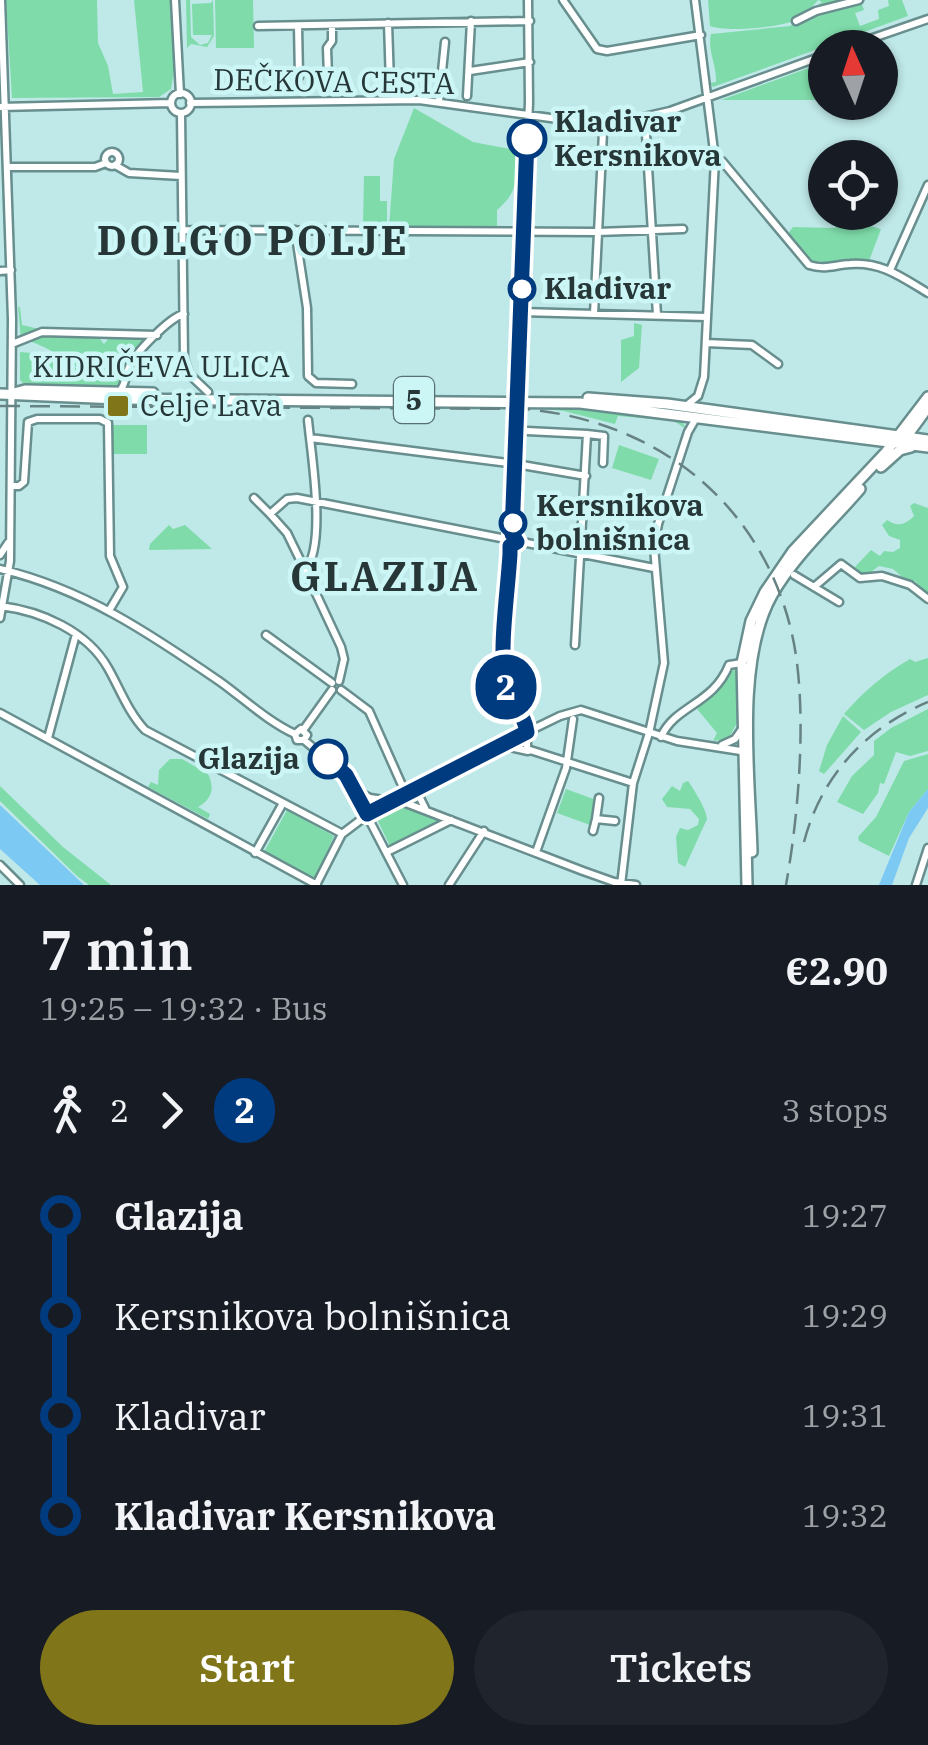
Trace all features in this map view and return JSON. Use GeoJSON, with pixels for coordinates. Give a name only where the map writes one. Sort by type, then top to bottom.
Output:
{"type":"FeatureCollection","features":[{"type":"Feature","properties":{"kind":"main road","name":"KIDRIČEVA ULICA"},"geometry":{"type":"LineString","coordinates":[[12,394],[25,390],[535,395],[678,406],[928,445]]}},
{"type":"Feature","properties":{"kind":"main road","name":"5"},"geometry":{"type":"LineString","coordinates":[[0,394],[12,394]]}},
{"type":"Feature","properties":{"kind":"main road","name":"KIDRIČEVA ULICA"},"geometry":{"type":"LineString","coordinates":[[12,394],[118,399],[535,401],[643,409],[864,439],[900,440]]}},
{"type":"Feature","properties":{"kind":"main road"},"geometry":{"type":"LineString","coordinates":[[900,440],[928,398]]}},
{"type":"Feature","properties":{"kind":"main road"},"geometry":{"type":"LineString","coordinates":[[746,751],[746,664],[771,596],[787,571],[926,410]]}},
{"type":"Feature","properties":{"kind":"main road"},"geometry":{"type":"LineString","coordinates":[[926,410],[928,432]]}},
{"type":"Feature","properties":{"kind":"main road"},"geometry":{"type":"LineString","coordinates":[[864,439],[874,447],[877,466]]}},
{"type":"Feature","properties":{"kind":"main road"},"geometry":{"type":"LineString","coordinates":[[877,466],[904,448],[928,445]]}},
{"type":"Feature","properties":{"kind":"main road"},"geometry":{"type":"LineString","coordinates":[[746,664],[750,885]]}},
{"type":"Feature","properties":{"kind":"street"},"geometry":{"type":"LineString","coordinates":[[0,618],[10,537],[12,394],[1,0]]}},
{"type":"Feature","properties":{"kind":"street"},"geometry":{"type":"LineString","coordinates":[[175,0],[180,94]]}},
{"type":"Feature","properties":{"kind":"street"},"geometry":{"type":"LineString","coordinates":[[518,391],[529,114],[528,0]]}},
{"type":"Feature","properties":{"kind":"street"},"geometry":{"type":"LineString","coordinates":[[563,0],[597,49],[607,51],[701,35]]}},
{"type":"Feature","properties":{"kind":"street"},"geometry":{"type":"LineString","coordinates":[[678,406],[690,405],[698,396],[706,343],[715,159],[695,0]]}},
{"type":"Feature","properties":{"kind":"street"},"geometry":{"type":"LineString","coordinates":[[796,21],[816,11],[859,0]]}},
{"type":"Feature","properties":{"kind":"street"},"geometry":{"type":"LineString","coordinates":[[896,30],[928,19]]}},
{"type":"Feature","properties":{"kind":"street"},"geometry":{"type":"LineString","coordinates":[[467,96],[471,21]]}},
{"type":"Feature","properties":{"kind":"street"},"geometry":{"type":"LineString","coordinates":[[258,26],[530,21]]}},
{"type":"Feature","properties":{"kind":"street"},"geometry":{"type":"LineString","coordinates":[[388,23],[390,84]]}},
{"type":"Feature","properties":{"kind":"street"},"geometry":{"type":"LineString","coordinates":[[328,76],[327,50],[332,41],[332,25]]}},
{"type":"Feature","properties":{"kind":"street"},"geometry":{"type":"LineString","coordinates":[[298,26],[299,77]]}},
{"type":"Feature","properties":{"kind":"street"},"geometry":{"type":"LineString","coordinates":[[439,102],[446,42]]}},
{"type":"Feature","properties":{"kind":"street","name":"DEČKOVA CESTA"},"geometry":{"type":"LineString","coordinates":[[190,103],[390,99],[610,124],[642,120],[808,60]]}},
{"type":"Feature","properties":{"kind":"street"},"geometry":{"type":"LineString","coordinates":[[470,71],[530,62]]}},
{"type":"Feature","properties":{"kind":"street"},"geometry":{"type":"LineString","coordinates":[[180,94],[188,97],[190,103],[181,113],[171,104],[172,98],[180,94]]}},
{"type":"Feature","properties":{"kind":"street","name":"DEČKOVA CESTA"},"geometry":{"type":"LineString","coordinates":[[3,107],[171,104]]}},
{"type":"Feature","properties":{"kind":"street"},"geometry":{"type":"LineString","coordinates":[[181,113],[184,358],[194,380],[208,392]]}},
{"type":"Feature","properties":{"kind":"street"},"geometry":{"type":"LineString","coordinates":[[594,314],[603,132]]}},
{"type":"Feature","properties":{"kind":"street"},"geometry":{"type":"LineString","coordinates":[[646,134],[657,315]]}},
{"type":"Feature","properties":{"kind":"street"},"geometry":{"type":"LineString","coordinates":[[715,159],[722,161],[809,265],[829,269],[852,263],[890,270],[928,292]]}},
{"type":"Feature","properties":{"kind":"street"},"geometry":{"type":"LineString","coordinates":[[8,167],[111,164],[130,174],[181,176]]}},
{"type":"Feature","properties":{"kind":"street"},"geometry":{"type":"LineString","coordinates":[[890,270],[928,185]]}},
{"type":"Feature","properties":{"kind":"street"},"geometry":{"type":"LineString","coordinates":[[183,230],[683,229]]}},
{"type":"Feature","properties":{"kind":"street"},"geometry":{"type":"LineString","coordinates":[[294,230],[306,294],[308,376],[316,382],[352,384]]}},
{"type":"Feature","properties":{"kind":"street"},"geometry":{"type":"LineString","coordinates":[[0,271],[11,270]]}},
{"type":"Feature","properties":{"kind":"street"},"geometry":{"type":"LineString","coordinates":[[521,312],[707,316]]}},
{"type":"Feature","properties":{"kind":"street"},"geometry":{"type":"LineString","coordinates":[[119,392],[125,387],[130,365],[172,318],[184,314]]}},
{"type":"Feature","properties":{"kind":"street"},"geometry":{"type":"LineString","coordinates":[[12,344],[42,332],[155,337]]}},
{"type":"Feature","properties":{"kind":"street"},"geometry":{"type":"LineString","coordinates":[[706,343],[752,344],[778,364]]}},
{"type":"Feature","properties":{"kind":"street"},"geometry":{"type":"LineString","coordinates":[[698,396],[705,410]]}},
{"type":"Feature","properties":{"kind":"street"},"geometry":{"type":"LineString","coordinates":[[643,409],[682,418],[688,432]]}},
{"type":"Feature","properties":{"kind":"street"},"geometry":{"type":"LineString","coordinates":[[516,414],[504,676],[511,701],[526,722],[526,746],[530,751]]}},
{"type":"Feature","properties":{"kind":"street"},"geometry":{"type":"LineString","coordinates":[[11,486],[24,482],[28,422],[100,418],[108,423],[110,556],[123,587],[110,610]]}},
{"type":"Feature","properties":{"kind":"street"},"geometry":{"type":"LineString","coordinates":[[622,884],[626,823],[664,663],[654,568],[658,524],[688,432],[698,418],[721,419]]}},
{"type":"Feature","properties":{"kind":"street"},"geometry":{"type":"LineString","coordinates":[[305,570],[312,556],[316,501],[308,420]]}},
{"type":"Feature","properties":{"kind":"street"},"geometry":{"type":"LineString","coordinates":[[527,431],[604,436],[603,462]]}},
{"type":"Feature","properties":{"kind":"street"},"geometry":{"type":"LineString","coordinates":[[575,646],[588,434]]}},
{"type":"Feature","properties":{"kind":"street"},"geometry":{"type":"LineString","coordinates":[[310,438],[586,476]]}},
{"type":"Feature","properties":{"kind":"street"},"geometry":{"type":"LineString","coordinates":[[254,498],[290,538],[342,648],[344,659],[336,686],[304,730]]}},
{"type":"Feature","properties":{"kind":"street"},"geometry":{"type":"LineString","coordinates":[[270,514],[292,498],[316,501],[654,568]]}},
{"type":"Feature","properties":{"kind":"street"},"geometry":{"type":"LineString","coordinates":[[0,556],[10,537]]}},
{"type":"Feature","properties":{"kind":"street"},"geometry":{"type":"LineString","coordinates":[[814,587],[841,564],[860,578],[882,576],[910,585],[928,599]]}},
{"type":"Feature","properties":{"kind":"street"},"geometry":{"type":"LineString","coordinates":[[4,570],[60,587],[110,610],[295,734],[297,740],[304,740],[342,770],[403,885]]}},
{"type":"Feature","properties":{"kind":"street"},"geometry":{"type":"LineString","coordinates":[[794,575],[839,602]]}},
{"type":"Feature","properties":{"kind":"street"},"geometry":{"type":"LineString","coordinates":[[4,606],[77,633],[101,656],[133,716],[145,730],[342,834]]}},
{"type":"Feature","properties":{"kind":"street"},"geometry":{"type":"LineString","coordinates":[[48,738],[77,633]]}},
{"type":"Feature","properties":{"kind":"street"},"geometry":{"type":"LineString","coordinates":[[266,635],[370,711],[400,782]]}},
{"type":"Feature","properties":{"kind":"street"},"geometry":{"type":"LineString","coordinates":[[661,737],[670,719],[716,689],[729,665],[746,664]]}},
{"type":"Feature","properties":{"kind":"street"},"geometry":{"type":"LineString","coordinates":[[527,732],[572,711],[588,711],[661,737],[746,751]]}},
{"type":"Feature","properties":{"kind":"street"},"geometry":{"type":"LineString","coordinates":[[0,712],[316,885],[342,834],[367,814],[422,788],[420,798],[425,808]]}},
{"type":"Feature","properties":{"kind":"street"},"geometry":{"type":"LineString","coordinates":[[536,852],[568,763],[572,719]]}},
{"type":"Feature","properties":{"kind":"street"},"geometry":{"type":"LineString","coordinates":[[714,747],[728,744],[743,728]]}},
{"type":"Feature","properties":{"kind":"street"},"geometry":{"type":"LineString","coordinates":[[295,734],[298,729],[304,730]]}},
{"type":"Feature","properties":{"kind":"street"},"geometry":{"type":"LineString","coordinates":[[304,730],[304,740]]}},
{"type":"Feature","properties":{"kind":"street"},"geometry":{"type":"LineString","coordinates":[[500,745],[634,783]]}},
{"type":"Feature","properties":{"kind":"street"},"geometry":{"type":"LineString","coordinates":[[354,790],[370,798],[425,808],[622,884],[636,885]]}},
{"type":"Feature","properties":{"kind":"street"},"geometry":{"type":"LineString","coordinates":[[592,831],[599,798]]}},
{"type":"Feature","properties":{"kind":"street"},"geometry":{"type":"LineString","coordinates":[[255,853],[283,802]]}},
{"type":"Feature","properties":{"kind":"street"},"geometry":{"type":"LineString","coordinates":[[387,852],[452,819]]}},
{"type":"Feature","properties":{"kind":"street"},"geometry":{"type":"LineString","coordinates":[[596,819],[615,821]]}},
{"type":"Feature","properties":{"kind":"street"},"geometry":{"type":"LineString","coordinates":[[449,885],[484,831]]}},
{"type":"Feature","properties":{"kind":"street"},"geometry":{"type":"LineString","coordinates":[[916,885],[928,848]]}},
{"type":"Feature","properties":{"kind":"street"},"geometry":{"type":"LineString","coordinates":[[0,866],[20,885]]}},
{"type":"Feature","properties":{"kind":"green space"},"geometry":{"type":"Polygon","coordinates":[[[6,0],[97,0],[98,43],[108,66],[113,94],[143,92],[134,0],[170,0],[175,64],[171,89],[159,97],[12,98],[6,0]]]}},
{"type":"Feature","properties":{"kind":"green space"},"geometry":{"type":"Polygon","coordinates":[[[186,0],[190,0],[191,37],[200,45],[208,43],[212,35],[193,35],[192,4],[213,0],[214,36],[207,47],[191,44],[187,48],[186,0]]]}},
{"type":"Feature","properties":{"kind":"green space"},"geometry":{"type":"Polygon","coordinates":[[[215,0],[253,0],[254,48],[216,48],[215,0]]]}},
{"type":"Feature","properties":{"kind":"green space"},"geometry":{"type":"Polygon","coordinates":[[[708,0],[818,0],[793,21],[739,29],[710,26],[708,0]]]}},
{"type":"Feature","properties":{"kind":"green space"},"geometry":{"type":"Polygon","coordinates":[[[818,0],[866,0],[861,2],[864,10],[855,13],[860,26],[879,19],[878,10],[889,6],[888,0],[902,0],[908,16],[870,30],[808,30],[808,52],[713,87],[710,83],[716,82],[716,76],[711,34],[790,26],[822,2],[818,0]]]}},
{"type":"Feature","properties":{"kind":"green space"},"geometry":{"type":"Polygon","coordinates":[[[808,68],[808,100],[721,100],[808,68]]]}},
{"type":"Feature","properties":{"kind":"green space"},"geometry":{"type":"Polygon","coordinates":[[[414,108],[473,142],[515,150],[515,183],[510,196],[497,210],[497,230],[389,228],[394,159],[414,108]]]}},
{"type":"Feature","properties":{"kind":"green space"},"geometry":{"type":"Polygon","coordinates":[[[364,176],[380,176],[380,201],[387,201],[387,224],[363,224],[364,176]]]}},
{"type":"Feature","properties":{"kind":"green space"},"geometry":{"type":"Polygon","coordinates":[[[793,227],[881,230],[869,261],[824,265],[821,261],[810,263],[787,235],[793,227]]]}},
{"type":"Feature","properties":{"kind":"green space"},"geometry":{"type":"Polygon","coordinates":[[[18,306],[22,325],[39,329],[38,332],[100,339],[104,344],[109,338],[148,339],[127,364],[118,386],[25,385],[20,380],[20,352],[66,361],[94,381],[69,362],[48,349],[21,340],[18,306]]]}},
{"type":"Feature","properties":{"kind":"green space"},"geometry":{"type":"Polygon","coordinates":[[[634,323],[642,325],[639,368],[621,382],[621,340],[634,336],[634,323]]]}},
{"type":"Feature","properties":{"kind":"green space"},"geometry":{"type":"Polygon","coordinates":[[[524,404],[619,409],[681,419],[686,429],[674,421],[618,416],[615,424],[524,404]]]}},
{"type":"Feature","properties":{"kind":"green space"},"geometry":{"type":"Polygon","coordinates":[[[112,425],[147,425],[147,454],[113,454],[112,425]]]}},
{"type":"Feature","properties":{"kind":"green space"},"geometry":{"type":"Polygon","coordinates":[[[619,445],[659,459],[651,480],[612,468],[619,445]]]}},
{"type":"Feature","properties":{"kind":"green space"},"geometry":{"type":"Polygon","coordinates":[[[914,503],[928,508],[928,597],[915,581],[909,583],[893,569],[879,566],[864,577],[855,567],[871,550],[880,556],[884,551],[900,548],[900,540],[889,536],[882,525],[887,520],[898,524],[908,521],[914,516],[910,506],[914,503]]]}},
{"type":"Feature","properties":{"kind":"green space"},"geometry":{"type":"Polygon","coordinates":[[[169,525],[173,529],[185,525],[212,549],[149,550],[169,525]]]}},
{"type":"Feature","properties":{"kind":"green space"},"geometry":{"type":"Polygon","coordinates":[[[928,658],[928,695],[864,730],[844,714],[867,690],[910,659],[915,662],[928,658]]]}},
{"type":"Feature","properties":{"kind":"green space"},"geometry":{"type":"Polygon","coordinates":[[[736,670],[737,723],[728,739],[713,741],[717,733],[697,709],[722,685],[727,671],[736,670]]]}},
{"type":"Feature","properties":{"kind":"green space"},"geometry":{"type":"Polygon","coordinates":[[[928,709],[928,751],[910,756],[896,752],[884,784],[880,783],[878,793],[863,814],[837,802],[852,776],[874,755],[874,741],[928,709]]]}},
{"type":"Feature","properties":{"kind":"green space"},"geometry":{"type":"Polygon","coordinates":[[[843,716],[861,732],[824,774],[819,771],[827,745],[843,716]]]}},
{"type":"Feature","properties":{"kind":"green space"},"geometry":{"type":"Polygon","coordinates":[[[928,754],[928,789],[909,812],[889,856],[859,841],[858,837],[876,817],[904,761],[928,754]]]}},
{"type":"Feature","properties":{"kind":"green space"},"geometry":{"type":"Polygon","coordinates":[[[170,759],[182,759],[208,774],[211,793],[198,807],[210,814],[208,819],[148,787],[151,782],[158,785],[159,770],[170,759]]]}},
{"type":"Feature","properties":{"kind":"green space"},"geometry":{"type":"Polygon","coordinates":[[[688,781],[707,819],[685,867],[678,863],[676,837],[680,828],[688,830],[698,825],[699,819],[690,809],[667,807],[662,799],[672,786],[680,791],[688,781]]]}},
{"type":"Feature","properties":{"kind":"green space"},"geometry":{"type":"Polygon","coordinates":[[[0,786],[63,847],[111,885],[89,885],[77,876],[0,801],[0,786]]]}},
{"type":"Feature","properties":{"kind":"green space"},"geometry":{"type":"Polygon","coordinates":[[[566,789],[599,801],[590,825],[557,813],[566,789]]]}},
{"type":"Feature","properties":{"kind":"green space"},"geometry":{"type":"Polygon","coordinates":[[[400,805],[443,820],[390,846],[376,817],[400,805]]]}},
{"type":"Feature","properties":{"kind":"green space"},"geometry":{"type":"Polygon","coordinates":[[[287,810],[334,836],[315,879],[264,852],[287,810]]]}},
{"type":"Feature","properties":{"kind":"water"},"geometry":{"type":"Polygon","coordinates":[[[928,789],[928,808],[909,838],[892,885],[879,885],[909,812],[928,789]]]}},
{"type":"Feature","properties":{"kind":"water"},"geometry":{"type":"Polygon","coordinates":[[[0,805],[84,885],[40,885],[0,849],[0,805]]]}},
{"type":"Feature","properties":{"kind":"railway"},"geometry":{"type":"LineString","coordinates":[[0,406],[525,409],[573,417],[618,431],[660,451],[697,477],[729,508],[756,545],[777,587],[792,634],[801,726],[795,825],[786,885]]}},
{"type":"Feature","properties":{"kind":"railway"},"geometry":{"type":"LineString","coordinates":[[804,842],[822,796],[849,757],[885,726],[928,702]]}},
{"type":"Feature","properties":{"kind":"bus line","name":"2"},"geometry":{"type":"LineString","coordinates":[[328,759],[351,782],[367,814],[527,732],[526,722],[511,701],[504,676],[510,546],[517,542],[512,534],[527,139]]}},
{"type":"Feature","properties":{"kind":"place","name":"Kladivar Kersnikova"},"geometry":{"type":"Point","coordinates":[527,139]}},
{"type":"Feature","properties":{"kind":"place","name":"Kladivar"},"geometry":{"type":"Point","coordinates":[522,289]}},
{"type":"Feature","properties":{"kind":"place","name":"Celje Lava"},"geometry":{"type":"Point","coordinates":[118,406]}},
{"type":"Feature","properties":{"kind":"place","name":"Kersnikova bolnišnica"},"geometry":{"type":"Point","coordinates":[513,523]}},
{"type":"Feature","properties":{"kind":"place","name":"Glazija"},"geometry":{"type":"Point","coordinates":[328,759]}},
{"type":"Feature","properties":{"kind":"district","name":"DOLGO POLJE"},"geometry":{"type":"Point","coordinates":[253,241]}},
{"type":"Feature","properties":{"kind":"district","name":"GLAZIJA"},"geometry":{"type":"Point","coordinates":[385,577]}}]}
